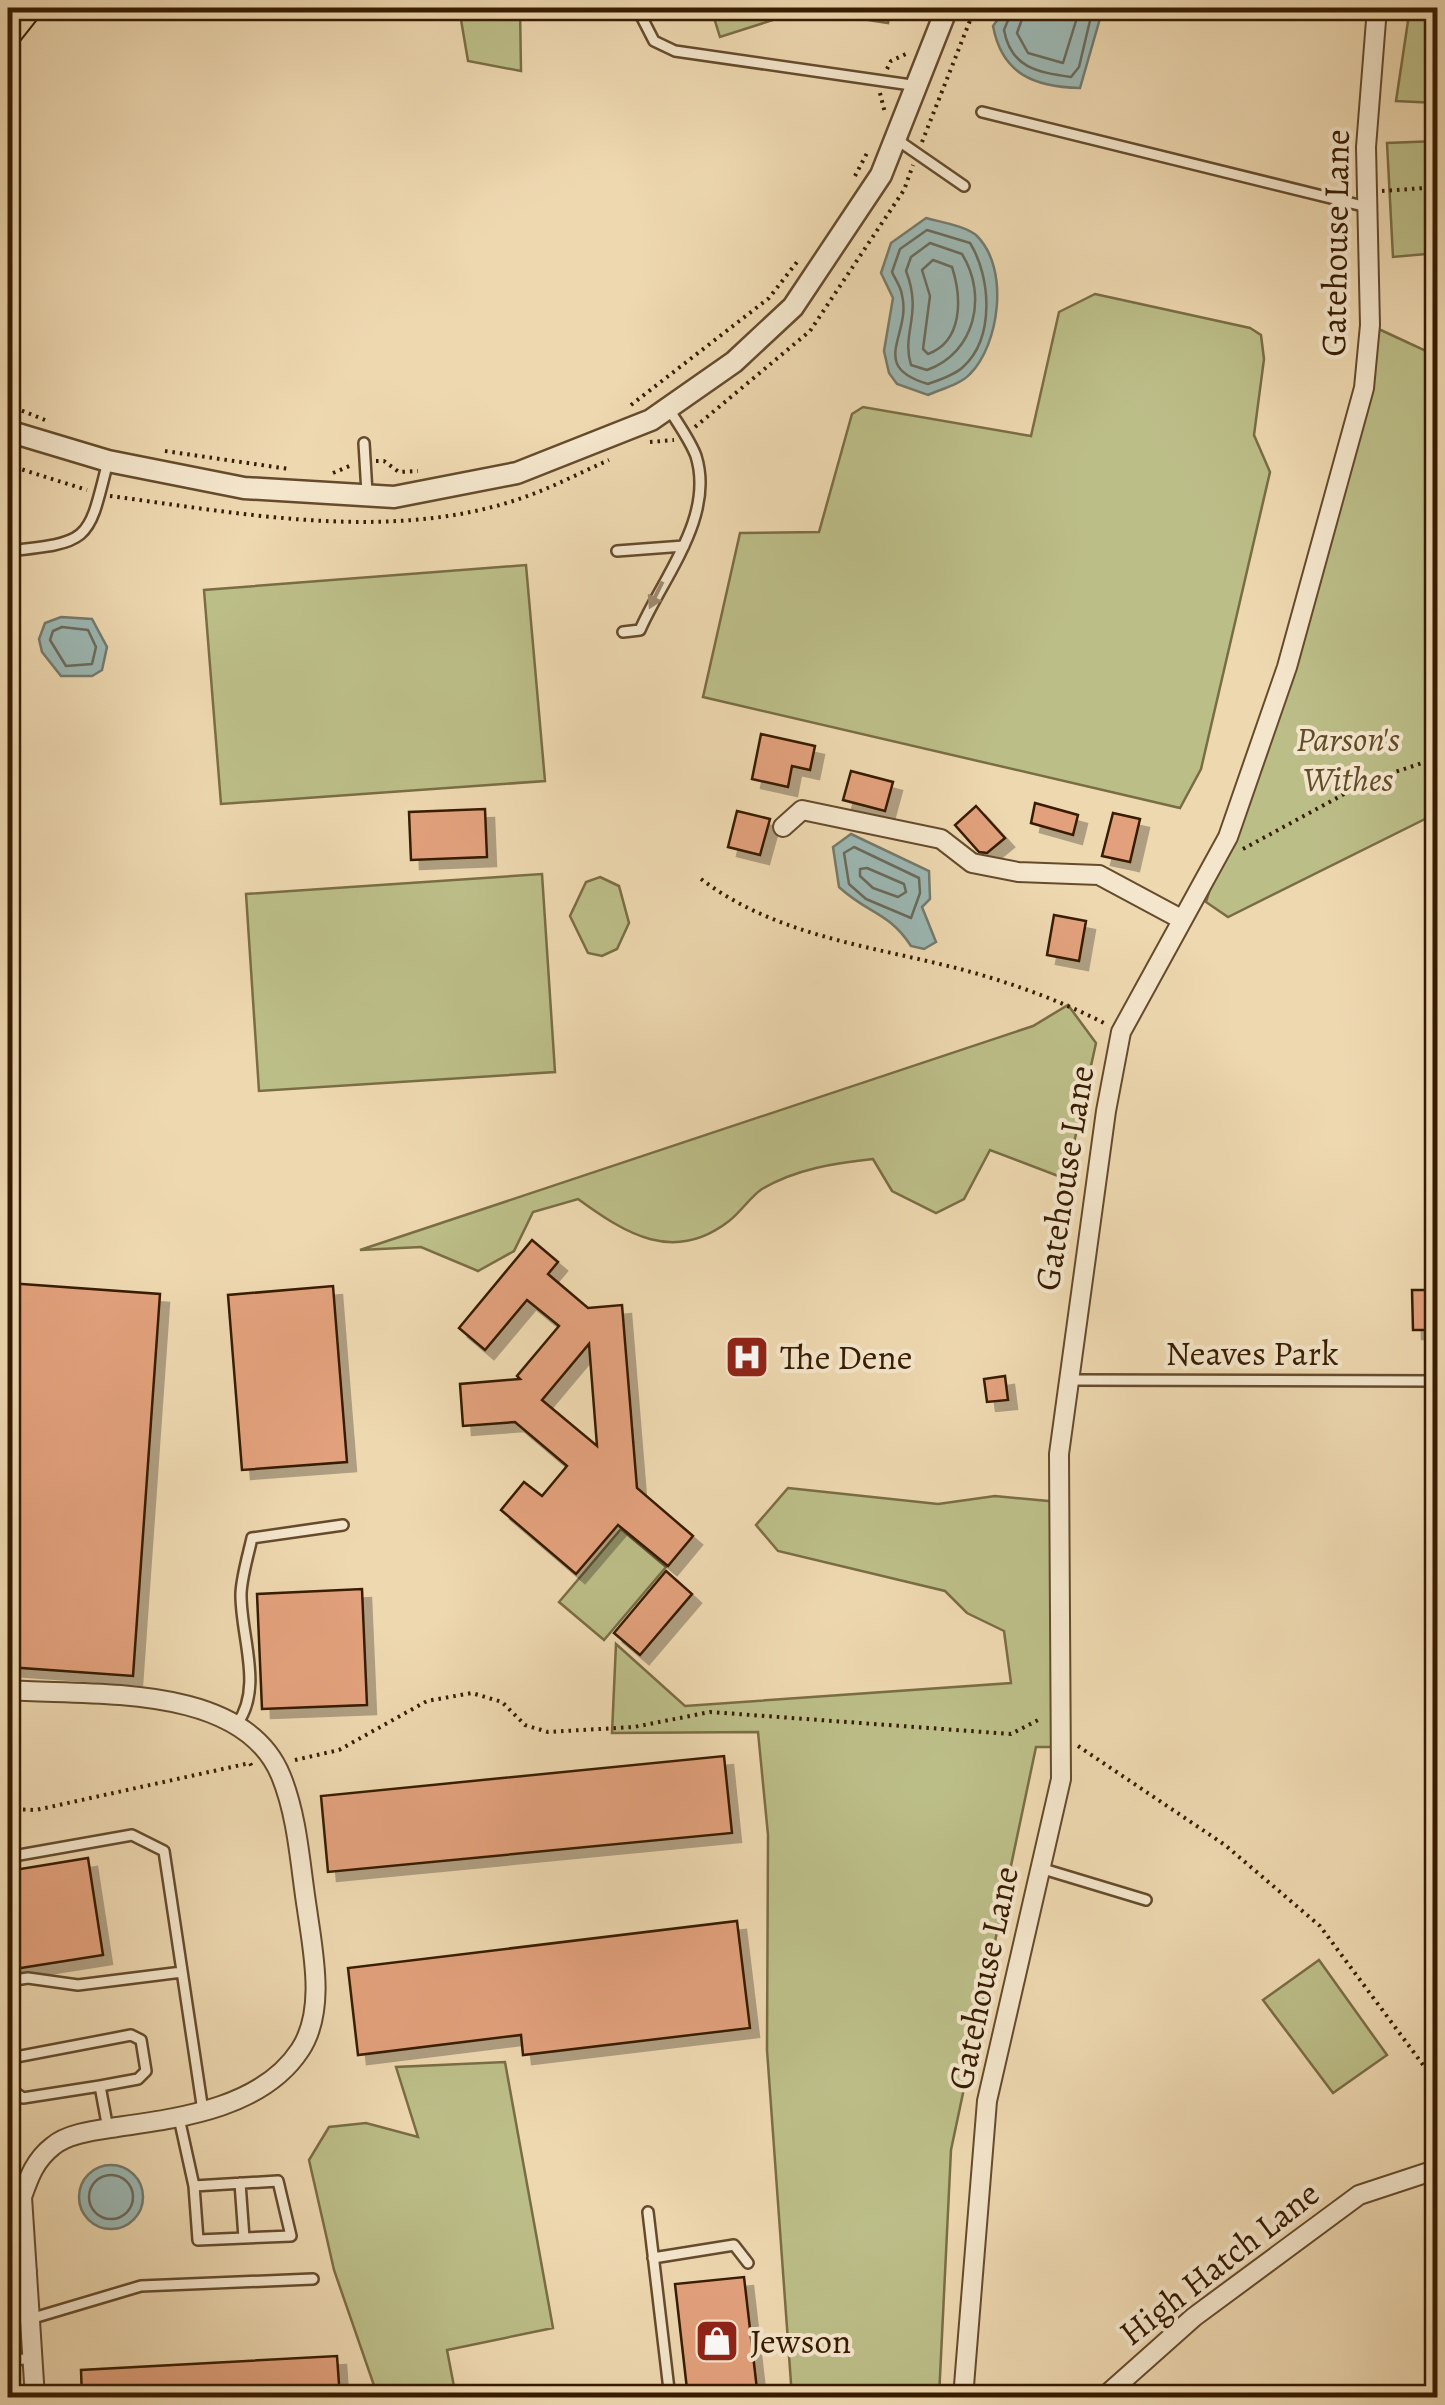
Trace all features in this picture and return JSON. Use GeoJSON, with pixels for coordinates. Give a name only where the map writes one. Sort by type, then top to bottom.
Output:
{"type":"FeatureCollection","features":[{"type":"Feature","properties":{"kind":"main road"},"geometry":{"type":"LineString","coordinates":[[8,32],[27,8]]}},
{"type":"Feature","properties":{"kind":"street"},"geometry":{"type":"LineString","coordinates":[[8,431],[108,461],[244,488],[394,497],[517,473],[587,448],[669,408],[734,362],[793,308],[881,175],[947,8]]}},
{"type":"Feature","properties":{"kind":"street","name":"Gatehouse Lane"},"geometry":{"type":"LineString","coordinates":[[963,2398],[987,2101],[1060,1779],[1059,1454],[1067,1380],[1122,1032],[1181,919],[1217,862],[1287,667],[1364,388],[1370,325],[1366,200],[1377,8]]}},
{"type":"Feature","properties":{"kind":"street"},"geometry":{"type":"LineString","coordinates":[[783,826],[802,810],[852,817],[941,839],[972,864],[1018,872],[1099,875],[1181,919]]}},
{"type":"Feature","properties":{"kind":"street"},"geometry":{"type":"LineString","coordinates":[[8,1690],[166,1701],[209,1710],[238,1724],[255,1738],[279,1771],[292,1807],[316,1982],[312,2018],[302,2049],[265,2086],[179,2118],[108,2128],[55,2143],[34,2166],[22,2196],[35,2398]]}},
{"type":"Feature","properties":{"kind":"street","name":"High Hatch Lane"},"geometry":{"type":"LineString","coordinates":[[1103,2398],[1194,2317],[1359,2194],[1438,2168]]}},
{"type":"Feature","properties":{"kind":"street"},"geometry":{"type":"LineString","coordinates":[[8,2276],[27,2271]]}},
{"type":"Feature","properties":{"kind":"lane"},"geometry":{"type":"LineString","coordinates":[[637,8],[654,41],[676,51],[919,86]]}},
{"type":"Feature","properties":{"kind":"lane"},"geometry":{"type":"LineString","coordinates":[[982,112],[1366,200]]}},
{"type":"Feature","properties":{"kind":"lane"},"geometry":{"type":"LineString","coordinates":[[896,139],[918,150],[964,186]]}},
{"type":"Feature","properties":{"kind":"lane"},"geometry":{"type":"LineString","coordinates":[[623,632],[640,630],[658,588],[684,546],[701,493],[696,456],[669,408]]}},
{"type":"Feature","properties":{"kind":"lane"},"geometry":{"type":"LineString","coordinates":[[364,443],[368,496]]}},
{"type":"Feature","properties":{"kind":"lane"},"geometry":{"type":"LineString","coordinates":[[8,551],[68,544],[88,531],[108,461]]}},
{"type":"Feature","properties":{"kind":"lane"},"geometry":{"type":"LineString","coordinates":[[617,551],[684,546]]}},
{"type":"Feature","properties":{"kind":"lane","name":"Neaves Park"},"geometry":{"type":"LineString","coordinates":[[1067,1380],[1438,1381]]}},
{"type":"Feature","properties":{"kind":"lane"},"geometry":{"type":"LineString","coordinates":[[238,1724],[246,1712],[250,1690],[241,1592],[252,1538],[343,1524]]}},
{"type":"Feature","properties":{"kind":"lane"},"geometry":{"type":"LineString","coordinates":[[8,1857],[132,1835],[164,1851],[203,2111]]}},
{"type":"Feature","properties":{"kind":"lane"},"geometry":{"type":"LineString","coordinates":[[1040,1868],[1146,1900]]}},
{"type":"Feature","properties":{"kind":"lane"},"geometry":{"type":"LineString","coordinates":[[8,1981],[28,1978],[78,1985],[182,1972]]}},
{"type":"Feature","properties":{"kind":"lane"},"geometry":{"type":"LineString","coordinates":[[132,2035],[141,2040],[146,2071],[138,2078],[100,2086],[23,2098],[14,2091],[9,2065],[16,2056],[132,2035]]}},
{"type":"Feature","properties":{"kind":"lane"},"geometry":{"type":"LineString","coordinates":[[100,2086],[108,2128]]}},
{"type":"Feature","properties":{"kind":"lane"},"geometry":{"type":"LineString","coordinates":[[179,2118],[194,2186],[198,2240],[292,2236],[278,2181],[194,2186]]}},
{"type":"Feature","properties":{"kind":"lane"},"geometry":{"type":"LineString","coordinates":[[240,2183],[244,2238]]}},
{"type":"Feature","properties":{"kind":"lane"},"geometry":{"type":"LineString","coordinates":[[648,2212],[670,2398]]}},
{"type":"Feature","properties":{"kind":"lane"},"geometry":{"type":"LineString","coordinates":[[653,2258],[734,2246],[748,2263]]}},
{"type":"Feature","properties":{"kind":"lane"},"geometry":{"type":"LineString","coordinates":[[30,2319],[140,2286],[312,2279]]}},
{"type":"Feature","properties":{"kind":"lane"},"geometry":{"type":"LineString","coordinates":[[8,2361],[32,2358]]}},
{"type":"Feature","properties":{"kind":"path"},"geometry":{"type":"LineString","coordinates":[[634,448],[650,442],[668,444],[684,435],[810,331],[904,190],[975,8]]}},
{"type":"Feature","properties":{"kind":"path"},"geometry":{"type":"LineString","coordinates":[[885,114],[882,79],[890,61],[910,52],[916,42]]}},
{"type":"Feature","properties":{"kind":"path"},"geometry":{"type":"LineString","coordinates":[[854,178],[870,147]]}},
{"type":"Feature","properties":{"kind":"path"},"geometry":{"type":"LineString","coordinates":[[1366,200],[1438,187]]}},
{"type":"Feature","properties":{"kind":"path"},"geometry":{"type":"LineString","coordinates":[[627,407],[770,298],[806,252]]}},
{"type":"Feature","properties":{"kind":"path"},"geometry":{"type":"LineString","coordinates":[[8,405],[58,425]]}},
{"type":"Feature","properties":{"kind":"path"},"geometry":{"type":"LineString","coordinates":[[149,448],[298,470]]}},
{"type":"Feature","properties":{"kind":"path"},"geometry":{"type":"LineString","coordinates":[[8,465],[100,494],[251,515],[389,522],[462,512],[531,495],[617,456]]}},
{"type":"Feature","properties":{"kind":"path"},"geometry":{"type":"LineString","coordinates":[[332,473],[366,462],[384,461],[399,472],[436,469]]}},
{"type":"Feature","properties":{"kind":"path"},"geometry":{"type":"LineString","coordinates":[[1217,862],[1370,780],[1438,758]]}},
{"type":"Feature","properties":{"kind":"path"},"geometry":{"type":"LineString","coordinates":[[701,879],[730,902],[779,922],[836,941],[964,970],[1068,1004],[1122,1032]]}},
{"type":"Feature","properties":{"kind":"path"},"geometry":{"type":"LineString","coordinates":[[8,1810],[36,1810],[250,1763],[262,1780],[294,1760],[338,1750],[427,1701],[472,1693],[502,1702],[525,1725],[548,1732],[634,1727],[710,1712],[1011,1734],[1060,1710]]}},
{"type":"Feature","properties":{"kind":"path"},"geometry":{"type":"LineString","coordinates":[[1060,1731],[1224,1845],[1320,1926],[1438,2086]]}},
{"type":"Feature","properties":{"kind":"green space"},"geometry":{"type":"Polygon","coordinates":[[[459,8],[520,8],[521,71],[468,61],[459,8]]]}},
{"type":"Feature","properties":{"kind":"green space"},"geometry":{"type":"Polygon","coordinates":[[[711,8],[890,8],[888,23],[804,10],[720,37],[711,8]]]}},
{"type":"Feature","properties":{"kind":"green space"},"geometry":{"type":"Polygon","coordinates":[[[1410,8],[1437,8],[1437,103],[1396,101],[1410,8]]]}},
{"type":"Feature","properties":{"kind":"green space"},"geometry":{"type":"Polygon","coordinates":[[[1437,141],[1437,253],[1393,257],[1387,143],[1437,141]]]}},
{"type":"Feature","properties":{"kind":"green space"},"geometry":{"type":"Polygon","coordinates":[[[1095,294],[1250,328],[1261,335],[1264,359],[1254,435],[1270,472],[1201,769],[1180,808],[703,697],[740,533],[819,532],[852,414],[863,407],[1031,436],[1059,312],[1095,294]]]}},
{"type":"Feature","properties":{"kind":"green space","name":"Parson's Withes"},"geometry":{"type":"Polygon","coordinates":[[[1370,325],[1437,356],[1437,813],[1228,917],[1206,902],[1364,388],[1370,325]]]}},
{"type":"Feature","properties":{"kind":"green space"},"geometry":{"type":"Polygon","coordinates":[[[526,565],[545,781],[221,804],[204,590],[526,565]]]}},
{"type":"Feature","properties":{"kind":"green space"},"geometry":{"type":"Polygon","coordinates":[[[542,874],[555,1072],[259,1091],[246,894],[542,874]]]}},
{"type":"Feature","properties":{"kind":"green space"},"geometry":{"type":"Polygon","coordinates":[[[600,877],[619,886],[629,923],[617,949],[602,956],[588,953],[570,916],[586,882],[600,877]]]}},
{"type":"Feature","properties":{"kind":"green space"},"geometry":{"type":"Polygon","coordinates":[[[1068,1005],[1096,1043],[1066,1179],[990,1150],[964,1199],[936,1213],[892,1191],[873,1159],[788,1176],[758,1192],[729,1221],[689,1241],[670,1242],[632,1233],[578,1199],[533,1212],[514,1251],[478,1271],[421,1247],[360,1250],[1033,1026],[1068,1005]]]}},
{"type":"Feature","properties":{"kind":"green space"},"geometry":{"type":"Polygon","coordinates":[[[788,1488],[938,1504],[995,1496],[1059,1502],[1060,1747],[1036,1747],[951,2150],[939,2397],[792,2397],[767,2050],[768,1835],[758,1732],[612,1733],[616,1644],[685,1706],[1011,1683],[1004,1631],[967,1613],[945,1591],[778,1551],[756,1525],[788,1488]]]}},
{"type":"Feature","properties":{"kind":"green space"},"geometry":{"type":"Polygon","coordinates":[[[621,1529],[666,1567],[604,1640],[559,1602],[621,1529]]]}},
{"type":"Feature","properties":{"kind":"green space"},"geometry":{"type":"Polygon","coordinates":[[[1319,1960],[1387,2055],[1333,2093],[1263,2000],[1319,1960]]]}},
{"type":"Feature","properties":{"kind":"green space"},"geometry":{"type":"Polygon","coordinates":[[[505,2062],[553,2328],[447,2350],[456,2397],[378,2397],[334,2270],[309,2160],[329,2127],[366,2123],[418,2137],[396,2067],[505,2062]]]}},
{"type":"Feature","properties":{"kind":"water"},"geometry":{"type":"Polygon","coordinates":[[[1006,8],[1103,8],[1080,88],[1035,81],[1012,66],[997,42],[993,26],[1006,8]]]}},
{"type":"Feature","properties":{"kind":"water"},"geometry":{"type":"Polygon","coordinates":[[[926,218],[977,236],[994,267],[997,287],[994,326],[980,361],[961,381],[928,395],[897,384],[889,373],[884,351],[893,298],[881,273],[891,243],[926,218]]]}},
{"type":"Feature","properties":{"kind":"water"},"geometry":{"type":"Polygon","coordinates":[[[61,617],[92,619],[107,647],[102,670],[92,676],[61,676],[42,652],[39,639],[45,623],[61,617]]]}},
{"type":"Feature","properties":{"kind":"water"},"geometry":{"type":"Polygon","coordinates":[[[851,834],[929,871],[930,899],[922,907],[936,942],[924,949],[911,946],[895,926],[839,887],[833,847],[851,834]]]}},
{"type":"Feature","properties":{"kind":"water"},"geometry":{"type":"Polygon","coordinates":[[[111,2165],[134,2174],[143,2197],[134,2220],[111,2229],[88,2220],[79,2197],[88,2174],[111,2165]]]}},
{"type":"Feature","properties":{"kind":"building"},"geometry":{"type":"Polygon","coordinates":[[[761,734],[815,746],[810,770],[792,766],[788,787],[752,779],[761,734]]]}},
{"type":"Feature","properties":{"kind":"building"},"geometry":{"type":"Polygon","coordinates":[[[851,771],[893,782],[885,811],[843,800],[851,771]]]}},
{"type":"Feature","properties":{"kind":"building"},"geometry":{"type":"Polygon","coordinates":[[[1035,803],[1078,815],[1073,835],[1031,823],[1035,803]]]}},
{"type":"Feature","properties":{"kind":"building"},"geometry":{"type":"Polygon","coordinates":[[[976,806],[1005,838],[987,853],[979,852],[955,825],[976,806]]]}},
{"type":"Feature","properties":{"kind":"building"},"geometry":{"type":"Polygon","coordinates":[[[485,809],[487,857],[411,860],[409,812],[485,809]]]}},
{"type":"Feature","properties":{"kind":"building"},"geometry":{"type":"Polygon","coordinates":[[[737,811],[770,819],[760,855],[728,847],[737,811]]]}},
{"type":"Feature","properties":{"kind":"building"},"geometry":{"type":"Polygon","coordinates":[[[1113,813],[1140,819],[1130,862],[1102,856],[1113,813]]]}},
{"type":"Feature","properties":{"kind":"building"},"geometry":{"type":"Polygon","coordinates":[[[1054,915],[1086,921],[1079,961],[1047,955],[1054,915]]]}},
{"type":"Feature","properties":{"kind":"building"},"geometry":{"type":"Polygon","coordinates":[[[532,1240],[558,1262],[548,1274],[588,1308],[622,1305],[637,1488],[693,1536],[668,1566],[618,1525],[576,1574],[501,1510],[524,1482],[542,1496],[567,1466],[515,1422],[463,1426],[460,1384],[520,1379],[517,1376],[559,1326],[527,1300],[485,1350],[459,1328],[532,1240]],[[589,1344],[542,1400],[597,1446],[589,1344]]]}},
{"type":"Feature","properties":{"kind":"building"},"geometry":{"type":"Polygon","coordinates":[[[8,1283],[160,1294],[133,1676],[8,1667],[8,1283]]]}},
{"type":"Feature","properties":{"kind":"building"},"geometry":{"type":"Polygon","coordinates":[[[333,1286],[347,1462],[242,1470],[228,1295],[333,1286]]]}},
{"type":"Feature","properties":{"kind":"building"},"geometry":{"type":"Polygon","coordinates":[[[1412,1290],[1438,1290],[1438,1330],[1413,1330],[1412,1290]]]}},
{"type":"Feature","properties":{"kind":"building"},"geometry":{"type":"Polygon","coordinates":[[[1005,1376],[1008,1400],[987,1402],[984,1379],[1005,1376]]]}},
{"type":"Feature","properties":{"kind":"building"},"geometry":{"type":"Polygon","coordinates":[[[666,1571],[692,1594],[640,1655],[614,1633],[666,1571]]]}},
{"type":"Feature","properties":{"kind":"building"},"geometry":{"type":"Polygon","coordinates":[[[362,1589],[367,1705],[262,1709],[257,1594],[362,1589]]]}},
{"type":"Feature","properties":{"kind":"building"},"geometry":{"type":"Polygon","coordinates":[[[724,1756],[732,1833],[328,1872],[321,1796],[724,1756]]]}},
{"type":"Feature","properties":{"kind":"building"},"geometry":{"type":"Polygon","coordinates":[[[88,1858],[103,1955],[8,1970],[8,1871],[88,1858]]]}},
{"type":"Feature","properties":{"kind":"building"},"geometry":{"type":"Polygon","coordinates":[[[737,1921],[750,2028],[523,2055],[521,2035],[358,2055],[348,1968],[737,1921]]]}},
{"type":"Feature","properties":{"kind":"building","name":"Jewson"},"geometry":{"type":"Polygon","coordinates":[[[744,2277],[758,2398],[688,2398],[675,2284],[744,2277]]]}},
{"type":"Feature","properties":{"kind":"building"},"geometry":{"type":"Polygon","coordinates":[[[337,2356],[340,2398],[82,2398],[81,2370],[337,2356]]]}},
{"type":"Feature","properties":{"kind":"place","name":"The Dene"},"geometry":{"type":"Point","coordinates":[747,1357]}},
{"type":"Feature","properties":{"kind":"place","name":"Jewson"},"geometry":{"type":"Point","coordinates":[717,2341]}}]}
